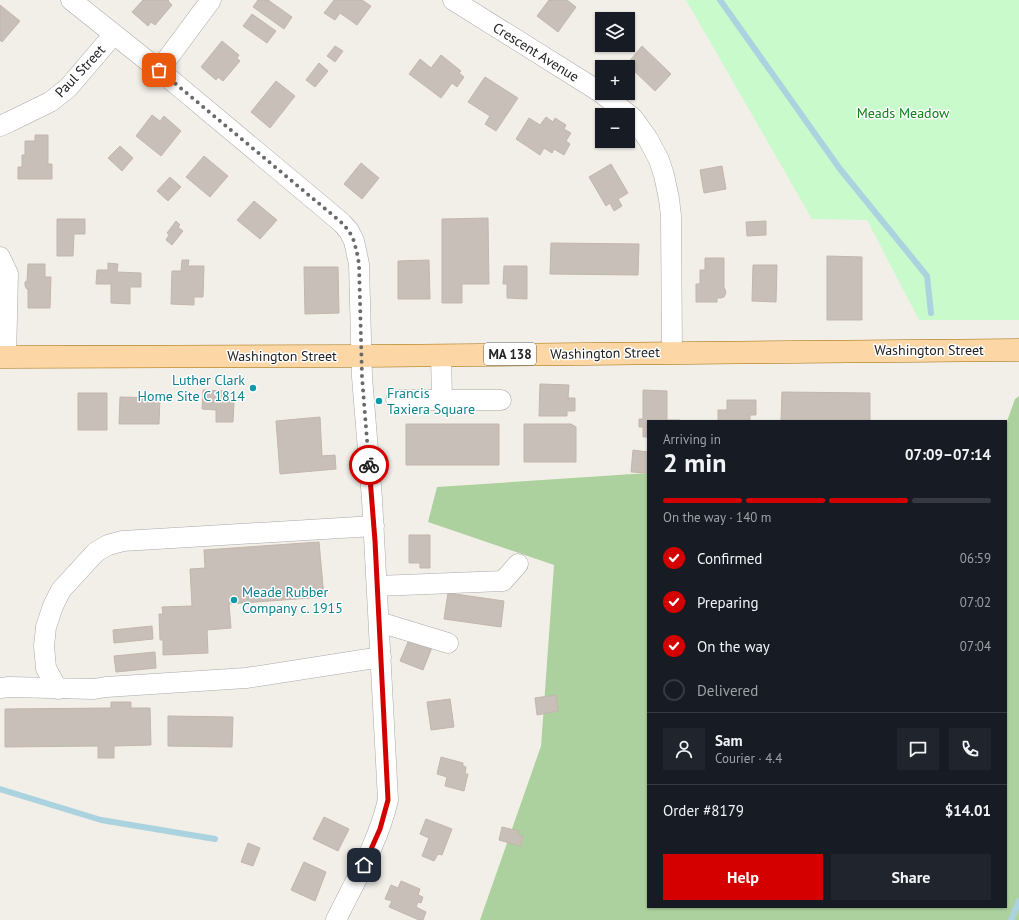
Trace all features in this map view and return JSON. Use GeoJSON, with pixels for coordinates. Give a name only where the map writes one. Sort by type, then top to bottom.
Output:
{"type":"FeatureCollection","features":[{"type":"Feature","properties":{"kind":"main road","name":"Washington Street"},"geometry":{"type":"LineString","coordinates":[[3,357],[361,356],[1019,350]]}},
{"type":"Feature","properties":{"kind":"street"},"geometry":{"type":"LineString","coordinates":[[71,0],[159,70],[342,223],[349,231],[354,241],[359,264],[361,356],[374,526],[388,800],[385,815],[378,834],[336,920]]}},
{"type":"Feature","properties":{"kind":"street"},"geometry":{"type":"LineString","coordinates":[[159,70],[211,0]]}},
{"type":"Feature","properties":{"kind":"street","name":"Crescent Avenue"},"geometry":{"type":"LineString","coordinates":[[453,0],[600,92],[633,118],[648,139],[659,160],[664,175],[671,216],[672,352]]}},
{"type":"Feature","properties":{"kind":"street","name":"Paul Street"},"geometry":{"type":"LineString","coordinates":[[0,126],[50,102],[68,88],[114,34]]}},
{"type":"Feature","properties":{"kind":"street"},"geometry":{"type":"LineString","coordinates":[[0,257],[8,274],[3,357]]}},
{"type":"Feature","properties":{"kind":"street"},"geometry":{"type":"LineString","coordinates":[[441,355],[442,400]]}},
{"type":"Feature","properties":{"kind":"street"},"geometry":{"type":"LineString","coordinates":[[396,400],[501,400]]}},
{"type":"Feature","properties":{"kind":"street"},"geometry":{"type":"LineString","coordinates":[[58,689],[52,681],[46,668],[44,646],[46,627],[53,606],[61,590],[96,552],[108,545],[123,540],[374,526]]}},
{"type":"Feature","properties":{"kind":"street"},"geometry":{"type":"LineString","coordinates":[[377,586],[503,581],[518,564]]}},
{"type":"Feature","properties":{"kind":"street"},"geometry":{"type":"LineString","coordinates":[[379,622],[448,643]]}},
{"type":"Feature","properties":{"kind":"street"},"geometry":{"type":"LineString","coordinates":[[0,688],[94,689],[246,678],[381,657]]}},
{"type":"Feature","properties":{"kind":"green space","name":"Meads Meadow"},"geometry":{"type":"Polygon","coordinates":[[[686,0],[1019,0],[1019,320],[919,320],[867,220],[812,219],[686,0]]]}},
{"type":"Feature","properties":{"kind":"green space"},"geometry":{"type":"Polygon","coordinates":[[[1019,396],[1019,920],[480,920],[541,746],[554,565],[428,522],[437,487],[647,473],[647,908],[1007,908],[1007,421],[1015,399],[1019,396]]]}},
{"type":"Feature","properties":{"kind":"building"},"geometry":{"type":"Polygon","coordinates":[[[143,0],[169,0],[168,1],[172,5],[155,25],[151,22],[148,26],[132,12],[143,0]]]}},
{"type":"Feature","properties":{"kind":"building"},"geometry":{"type":"Polygon","coordinates":[[[258,0],[268,0],[292,17],[284,29],[253,7],[258,0]]]}},
{"type":"Feature","properties":{"kind":"building"},"geometry":{"type":"Polygon","coordinates":[[[334,0],[362,0],[371,6],[357,25],[340,13],[335,20],[324,13],[334,0]]]}},
{"type":"Feature","properties":{"kind":"building"},"geometry":{"type":"Polygon","coordinates":[[[549,0],[567,0],[576,7],[558,32],[537,16],[549,0]]]}},
{"type":"Feature","properties":{"kind":"building"},"geometry":{"type":"Polygon","coordinates":[[[0,5],[20,21],[2,42],[0,40],[0,5]]]}},
{"type":"Feature","properties":{"kind":"building"},"geometry":{"type":"Polygon","coordinates":[[[252,14],[276,31],[267,43],[243,26],[252,14]]]}},
{"type":"Feature","properties":{"kind":"building"},"geometry":{"type":"Polygon","coordinates":[[[222,41],[239,55],[237,58],[240,61],[223,81],[218,77],[216,80],[201,67],[222,41]]]}},
{"type":"Feature","properties":{"kind":"building"},"geometry":{"type":"Polygon","coordinates":[[[335,46],[343,51],[335,62],[327,56],[335,46]]]}},
{"type":"Feature","properties":{"kind":"building"},"geometry":{"type":"Polygon","coordinates":[[[642,46],[671,74],[655,91],[635,72],[635,60],[630,60],[642,46]]]}},
{"type":"Feature","properties":{"kind":"building"},"geometry":{"type":"Polygon","coordinates":[[[441,55],[461,71],[459,73],[464,77],[457,87],[452,83],[441,98],[409,74],[420,59],[431,68],[441,55]]]}},
{"type":"Feature","properties":{"kind":"building"},"geometry":{"type":"Polygon","coordinates":[[[319,63],[328,71],[315,87],[306,80],[319,63]]]}},
{"type":"Feature","properties":{"kind":"building"},"geometry":{"type":"Polygon","coordinates":[[[485,77],[518,98],[496,131],[485,124],[490,116],[468,102],[485,77]]]}},
{"type":"Feature","properties":{"kind":"building"},"geometry":{"type":"Polygon","coordinates":[[[276,81],[295,96],[270,128],[251,112],[276,81]]]}},
{"type":"Feature","properties":{"kind":"building"},"geometry":{"type":"Polygon","coordinates":[[[152,115],[160,121],[164,116],[181,131],[161,156],[136,136],[152,115]]]}},
{"type":"Feature","properties":{"kind":"building"},"geometry":{"type":"Polygon","coordinates":[[[546,117],[553,122],[555,118],[566,125],[564,129],[571,133],[566,141],[570,144],[564,155],[554,149],[552,153],[544,148],[540,155],[516,139],[529,118],[540,125],[546,117]]]}},
{"type":"Feature","properties":{"kind":"building"},"geometry":{"type":"Polygon","coordinates":[[[35,135],[48,135],[48,164],[52,164],[52,179],[18,179],[18,167],[22,167],[22,155],[25,155],[25,141],[35,141],[35,135]]]}},
{"type":"Feature","properties":{"kind":"building"},"geometry":{"type":"Polygon","coordinates":[[[120,146],[133,158],[122,171],[108,158],[120,146]]]}},
{"type":"Feature","properties":{"kind":"building"},"geometry":{"type":"Polygon","coordinates":[[[204,156],[228,176],[210,197],[186,177],[204,156]]]}},
{"type":"Feature","properties":{"kind":"building"},"geometry":{"type":"Polygon","coordinates":[[[361,163],[379,178],[362,199],[344,184],[361,163]]]}},
{"type":"Feature","properties":{"kind":"building"},"geometry":{"type":"Polygon","coordinates":[[[611,164],[628,193],[618,199],[622,206],[614,211],[610,203],[606,206],[589,177],[611,164]]]}},
{"type":"Feature","properties":{"kind":"building"},"geometry":{"type":"Polygon","coordinates":[[[722,166],[726,189],[704,193],[700,170],[722,166]]]}},
{"type":"Feature","properties":{"kind":"building"},"geometry":{"type":"Polygon","coordinates":[[[170,177],[181,187],[168,201],[157,191],[170,177]]]}},
{"type":"Feature","properties":{"kind":"building"},"geometry":{"type":"Polygon","coordinates":[[[254,201],[277,220],[260,239],[237,220],[254,201]]]}},
{"type":"Feature","properties":{"kind":"building"},"geometry":{"type":"Polygon","coordinates":[[[488,218],[489,284],[462,284],[462,303],[442,303],[442,219],[488,218]]]}},
{"type":"Feature","properties":{"kind":"building"},"geometry":{"type":"Polygon","coordinates":[[[57,219],[85,219],[85,234],[74,234],[73,256],[57,256],[57,219]]]}},
{"type":"Feature","properties":{"kind":"building"},"geometry":{"type":"Polygon","coordinates":[[[176,221],[180,225],[178,227],[183,231],[172,245],[166,240],[169,235],[167,233],[176,221]]]}},
{"type":"Feature","properties":{"kind":"building"},"geometry":{"type":"Polygon","coordinates":[[[766,221],[766,235],[747,236],[746,222],[766,221]]]}},
{"type":"Feature","properties":{"kind":"building"},"geometry":{"type":"Polygon","coordinates":[[[551,243],[639,244],[638,275],[550,274],[551,243]]]}},
{"type":"Feature","properties":{"kind":"building"},"geometry":{"type":"Polygon","coordinates":[[[827,256],[862,257],[862,320],[827,320],[827,256]]]}},
{"type":"Feature","properties":{"kind":"building"},"geometry":{"type":"Polygon","coordinates":[[[705,258],[724,258],[724,288],[726,293],[724,297],[717,298],[717,302],[696,302],[696,284],[700,284],[700,270],[705,270],[705,258]]]}},
{"type":"Feature","properties":{"kind":"building"},"geometry":{"type":"Polygon","coordinates":[[[182,260],[189,260],[188,266],[204,266],[203,297],[194,297],[194,305],[171,304],[172,271],[181,271],[182,260]]]}},
{"type":"Feature","properties":{"kind":"building"},"geometry":{"type":"Polygon","coordinates":[[[429,260],[430,299],[398,299],[398,261],[429,260]]]}},
{"type":"Feature","properties":{"kind":"building"},"geometry":{"type":"Polygon","coordinates":[[[108,263],[118,264],[117,272],[141,273],[141,287],[130,287],[130,304],[111,303],[111,284],[96,284],[97,270],[108,270],[108,263]]]}},
{"type":"Feature","properties":{"kind":"building"},"geometry":{"type":"Polygon","coordinates":[[[28,264],[45,264],[45,277],[51,277],[50,308],[28,308],[28,290],[25,282],[27,281],[28,264]]]}},
{"type":"Feature","properties":{"kind":"building"},"geometry":{"type":"Polygon","coordinates":[[[753,265],[777,265],[776,302],[752,301],[753,265]]]}},
{"type":"Feature","properties":{"kind":"building"},"geometry":{"type":"Polygon","coordinates":[[[504,266],[527,266],[527,299],[507,298],[507,284],[503,284],[504,266]]]}},
{"type":"Feature","properties":{"kind":"building"},"geometry":{"type":"Polygon","coordinates":[[[304,267],[338,267],[339,313],[305,314],[304,267]]]}},
{"type":"Feature","properties":{"kind":"building"},"geometry":{"type":"Polygon","coordinates":[[[540,384],[569,385],[568,398],[575,398],[575,411],[567,411],[567,416],[539,416],[540,384]]]}},
{"type":"Feature","properties":{"kind":"building"},"geometry":{"type":"Polygon","coordinates":[[[203,390],[229,391],[229,401],[234,402],[233,422],[216,422],[216,410],[202,409],[203,390]]]}},
{"type":"Feature","properties":{"kind":"building"},"geometry":{"type":"Polygon","coordinates":[[[643,390],[667,391],[667,420],[647,420],[647,437],[643,437],[643,427],[639,427],[639,419],[643,419],[643,390]]]}},
{"type":"Feature","properties":{"kind":"building"},"geometry":{"type":"Polygon","coordinates":[[[782,392],[870,393],[870,420],[781,420],[782,392]]]}},
{"type":"Feature","properties":{"kind":"building"},"geometry":{"type":"Polygon","coordinates":[[[78,393],[107,393],[107,430],[78,430],[78,393]]]}},
{"type":"Feature","properties":{"kind":"building"},"geometry":{"type":"Polygon","coordinates":[[[120,397],[160,398],[159,424],[119,424],[120,397]]]}},
{"type":"Feature","properties":{"kind":"building"},"geometry":{"type":"Polygon","coordinates":[[[727,400],[756,400],[756,415],[750,415],[750,420],[718,420],[718,410],[727,410],[727,400]]]}},
{"type":"Feature","properties":{"kind":"building"},"geometry":{"type":"Polygon","coordinates":[[[320,417],[322,456],[335,455],[336,469],[280,474],[276,421],[320,417]]]}},
{"type":"Feature","properties":{"kind":"building"},"geometry":{"type":"Polygon","coordinates":[[[406,424],[499,424],[499,465],[406,465],[406,424]]]}},
{"type":"Feature","properties":{"kind":"building"},"geometry":{"type":"Polygon","coordinates":[[[524,424],[571,424],[576,427],[576,462],[524,462],[524,424]]]}},
{"type":"Feature","properties":{"kind":"building"},"geometry":{"type":"Polygon","coordinates":[[[633,450],[647,452],[647,473],[631,472],[633,450]]]}},
{"type":"Feature","properties":{"kind":"building"},"geometry":{"type":"Polygon","coordinates":[[[409,535],[430,535],[430,568],[420,568],[420,563],[409,563],[409,535]]]}},
{"type":"Feature","properties":{"kind":"building","name":"Meade Rubber Company c. 1915"},"geometry":{"type":"Polygon","coordinates":[[[319,542],[324,597],[229,604],[231,628],[207,630],[208,653],[163,655],[163,640],[160,640],[159,614],[163,614],[162,607],[192,606],[190,569],[205,568],[204,550],[319,542]]]}},
{"type":"Feature","properties":{"kind":"building"},"geometry":{"type":"Polygon","coordinates":[[[448,593],[504,601],[501,627],[444,619],[448,593]]]}},
{"type":"Feature","properties":{"kind":"building"},"geometry":{"type":"Polygon","coordinates":[[[152,626],[153,639],[114,643],[113,630],[152,626]]]}},
{"type":"Feature","properties":{"kind":"building"},"geometry":{"type":"Polygon","coordinates":[[[411,635],[433,645],[423,670],[400,661],[411,635]]]}},
{"type":"Feature","properties":{"kind":"building"},"geometry":{"type":"Polygon","coordinates":[[[155,652],[156,668],[116,672],[114,656],[155,652]]]}},
{"type":"Feature","properties":{"kind":"building"},"geometry":{"type":"Polygon","coordinates":[[[556,695],[558,711],[537,715],[535,698],[556,695]]]}},
{"type":"Feature","properties":{"kind":"building"},"geometry":{"type":"Polygon","coordinates":[[[450,699],[454,727],[431,730],[427,702],[450,699]]]}},
{"type":"Feature","properties":{"kind":"building"},"geometry":{"type":"Polygon","coordinates":[[[111,702],[131,702],[131,708],[150,708],[151,745],[114,746],[114,758],[98,758],[98,746],[5,747],[5,709],[111,708],[111,702]]]}},
{"type":"Feature","properties":{"kind":"building"},"geometry":{"type":"Polygon","coordinates":[[[168,716],[233,717],[232,747],[168,746],[168,716]]]}},
{"type":"Feature","properties":{"kind":"building"},"geometry":{"type":"Polygon","coordinates":[[[441,757],[463,763],[463,766],[466,767],[465,774],[468,774],[464,791],[445,786],[447,777],[437,774],[441,757]]]}},
{"type":"Feature","properties":{"kind":"building"},"geometry":{"type":"Polygon","coordinates":[[[324,817],[349,829],[338,851],[313,839],[324,817]]]}},
{"type":"Feature","properties":{"kind":"building"},"geometry":{"type":"Polygon","coordinates":[[[426,819],[452,829],[442,855],[438,854],[434,861],[422,856],[429,838],[420,834],[426,819]]]}},
{"type":"Feature","properties":{"kind":"building"},"geometry":{"type":"Polygon","coordinates":[[[502,827],[519,831],[518,835],[523,836],[520,846],[499,840],[502,827]]]}},
{"type":"Feature","properties":{"kind":"building"},"geometry":{"type":"Polygon","coordinates":[[[248,843],[260,848],[253,866],[241,862],[248,843]]]}},
{"type":"Feature","properties":{"kind":"building"},"geometry":{"type":"Polygon","coordinates":[[[304,862],[326,872],[315,901],[291,890],[304,862]]]}},
{"type":"Feature","properties":{"kind":"building"},"geometry":{"type":"Polygon","coordinates":[[[401,881],[420,889],[418,895],[423,897],[421,903],[418,902],[416,907],[426,912],[423,920],[419,920],[389,907],[392,901],[385,899],[391,885],[398,888],[401,881]]]}},
{"type":"Feature","properties":{"kind":"waterway"},"geometry":{"type":"LineString","coordinates":[[720,0],[840,169],[927,276],[931,313]]}},
{"type":"Feature","properties":{"kind":"waterway"},"geometry":{"type":"LineString","coordinates":[[0,789],[101,820],[215,839]]}},
{"type":"Feature","properties":{"kind":"waterway"},"geometry":{"type":"LineString","coordinates":[[1011,920],[1019,901]]}},
{"type":"Feature","properties":{"kind":"way so far"},"geometry":{"type":"LineString","coordinates":[[159,70],[342,223],[349,231],[354,241],[359,264],[362,377],[369,465]]}},
{"type":"Feature","properties":{"kind":"place","name":"Luther Clark Home Site C 1814"},"geometry":{"type":"Point","coordinates":[253,388]}},
{"type":"Feature","properties":{"kind":"place","name":"Francis Taxiera Square"},"geometry":{"type":"Point","coordinates":[379,401]}},
{"type":"Feature","properties":{"kind":"place","name":"Meade Rubber Company c. 1915"},"geometry":{"type":"Point","coordinates":[234,600]}},
{"type":"Feature","properties":{"kind":"route"},"geometry":{"type":"LineString","coordinates":[[364,865],[380,829],[388,800],[375,541],[369,465]]}}]}
